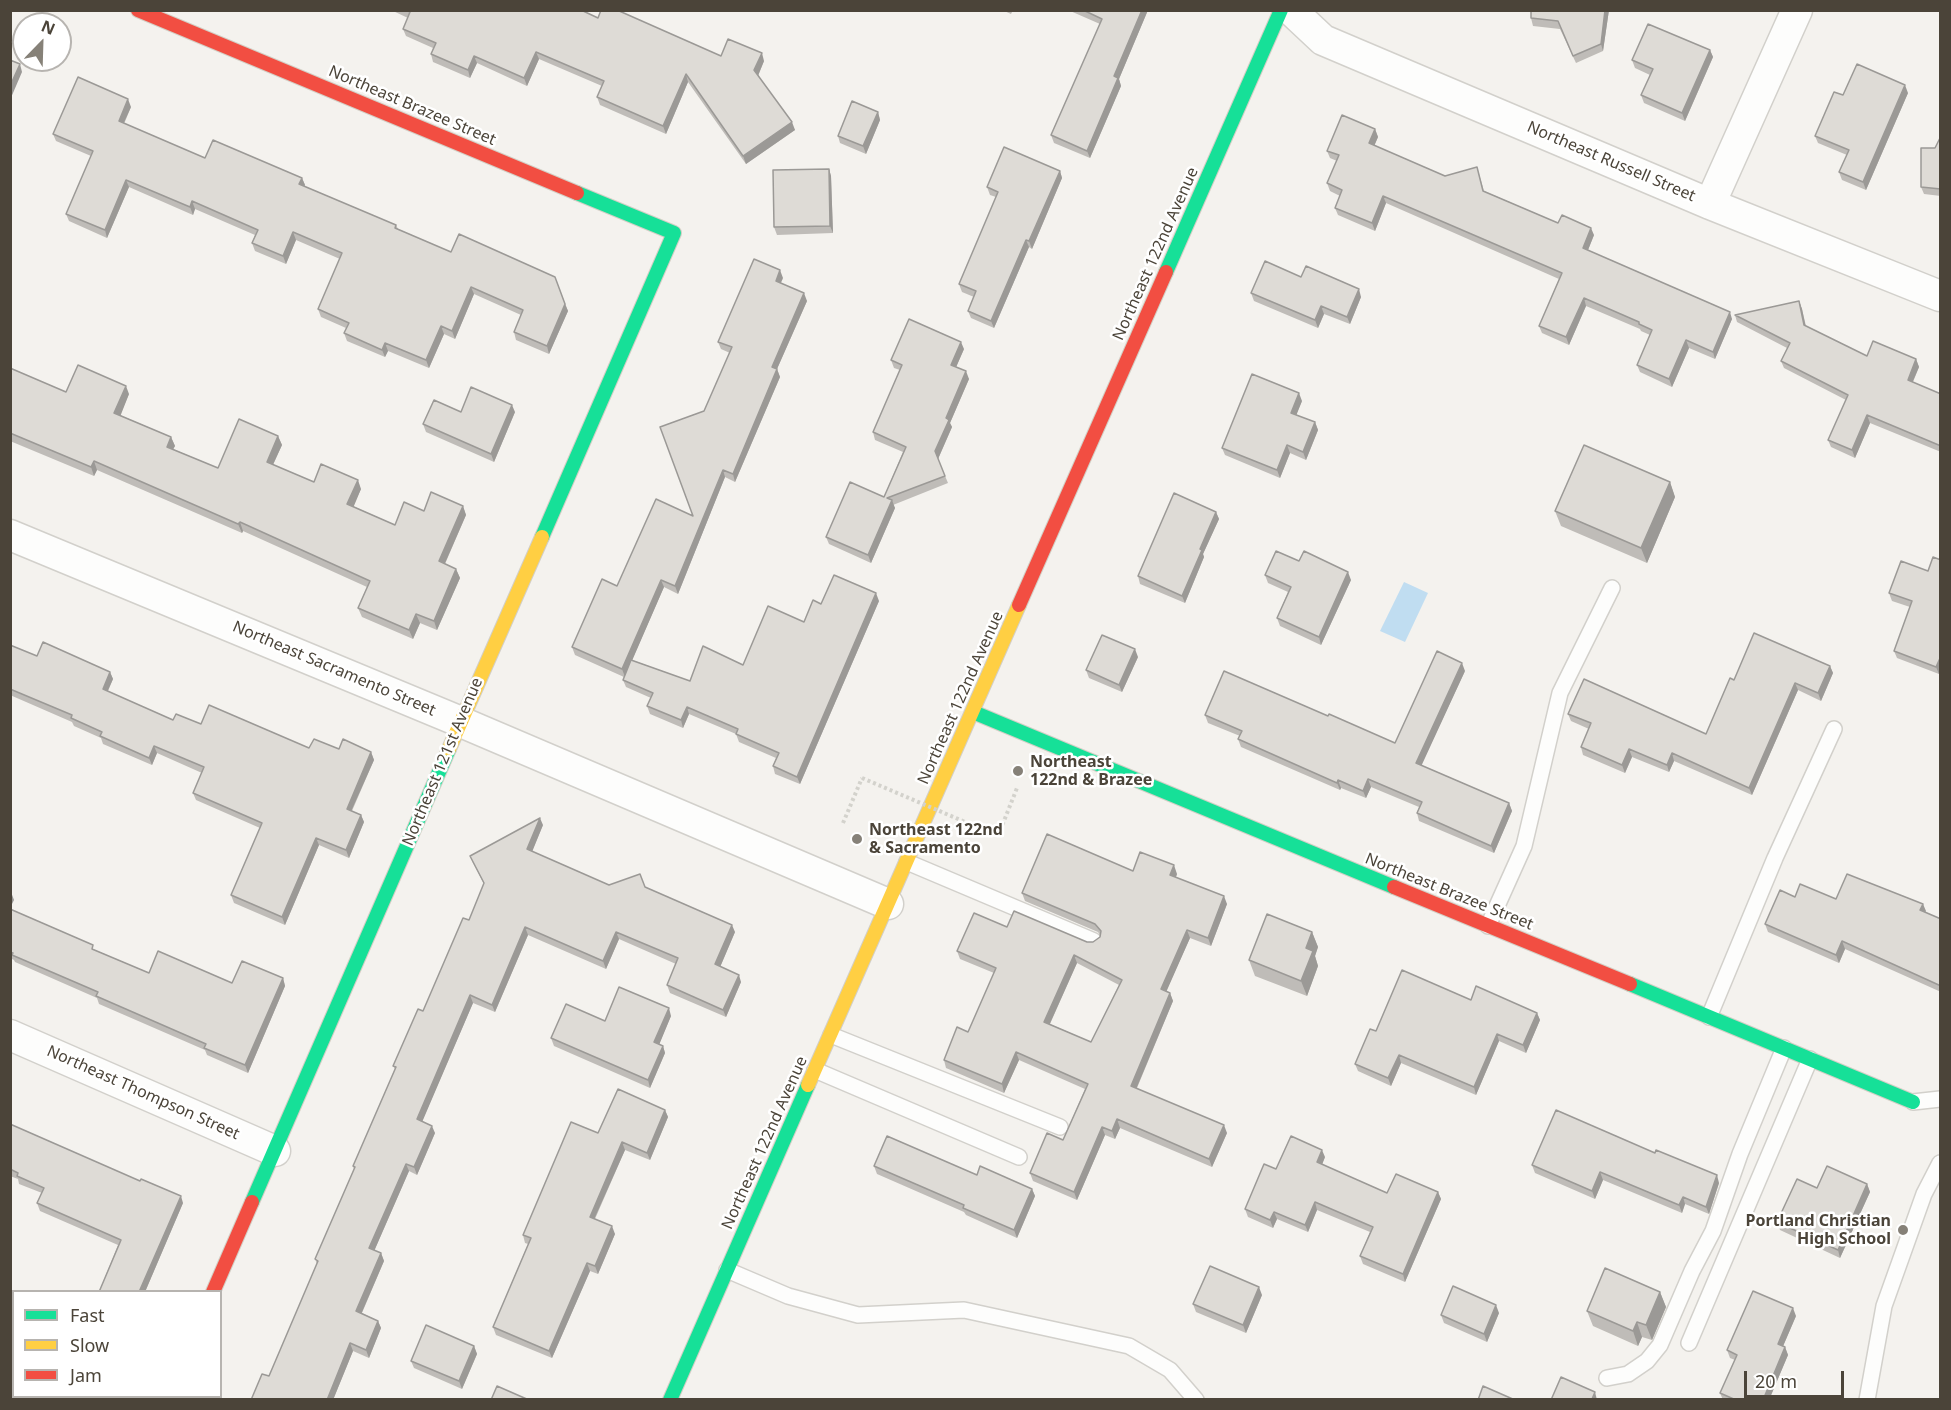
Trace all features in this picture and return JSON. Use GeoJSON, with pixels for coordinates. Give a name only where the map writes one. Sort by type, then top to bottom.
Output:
{"type":"FeatureCollection","features":[{"type":"Feature","properties":{"kind":"street","name":"Northeast Brazee Street"},"geometry":{"type":"LineString","coordinates":[[138,10],[674,233]]}},
{"type":"Feature","properties":{"kind":"street","name":"Northeast 122nd Avenue"},"geometry":{"type":"LineString","coordinates":[[670,1400],[1281,10]]}},
{"type":"Feature","properties":{"kind":"street","name":"Northeast Russell Street"},"geometry":{"type":"LineString","coordinates":[[1291,10],[1323,40],[1710,204],[1941,296]]}},
{"type":"Feature","properties":{"kind":"street"},"geometry":{"type":"LineString","coordinates":[[1710,204],[1797,10]]}},
{"type":"Feature","properties":{"kind":"street","name":"Northeast 121st Avenue"},"geometry":{"type":"LineString","coordinates":[[214,1290],[674,233]]}},
{"type":"Feature","properties":{"kind":"street","name":"Northeast Sacramento Street"},"geometry":{"type":"LineString","coordinates":[[10,535],[461,722],[888,904]]}},
{"type":"Feature","properties":{"kind":"street","name":"Northeast Brazee Street"},"geometry":{"type":"LineString","coordinates":[[973,712],[1913,1102]]}},
{"type":"Feature","properties":{"kind":"street","name":"Northeast Thompson Street"},"geometry":{"type":"LineString","coordinates":[[10,1035],[275,1151]]}},
{"type":"Feature","properties":{"kind":"lane"},"geometry":{"type":"LineString","coordinates":[[1488,926],[1524,846],[1560,693],[1612,588]]}},
{"type":"Feature","properties":{"kind":"lane"},"geometry":{"type":"LineString","coordinates":[[1709,1017],[1775,858],[1834,729]]}},
{"type":"Feature","properties":{"kind":"lane"},"geometry":{"type":"LineString","coordinates":[[907,862],[1094,941]]}},
{"type":"Feature","properties":{"kind":"lane"},"geometry":{"type":"LineString","coordinates":[[831,1035],[1060,1127]]}},
{"type":"Feature","properties":{"kind":"lane"},"geometry":{"type":"LineString","coordinates":[[1607,1378],[1628,1374],[1647,1360],[1660,1345],[1692,1270],[1713,1231],[1740,1154],[1784,1048]]}},
{"type":"Feature","properties":{"kind":"lane"},"geometry":{"type":"LineString","coordinates":[[1689,1343],[1810,1059]]}},
{"type":"Feature","properties":{"kind":"lane"},"geometry":{"type":"LineString","coordinates":[[815,1070],[1018,1157]]}},
{"type":"Feature","properties":{"kind":"lane"},"geometry":{"type":"LineString","coordinates":[[1913,1102],[1941,1099]]}},
{"type":"Feature","properties":{"kind":"lane"},"geometry":{"type":"LineString","coordinates":[[1867,1400],[1884,1306],[1924,1194],[1941,1163]]}},
{"type":"Feature","properties":{"kind":"lane"},"geometry":{"type":"LineString","coordinates":[[727,1270],[788,1296],[858,1315],[964,1310],[1129,1346],[1170,1370],[1196,1400]]}},
{"type":"Feature","properties":{"kind":"path"},"geometry":{"type":"LineString","coordinates":[[843,823],[862,778],[998,836],[1017,788]]}},
{"type":"Feature","properties":{"kind":"water"},"geometry":{"type":"Polygon","coordinates":[[[1404,582],[1428,593],[1405,642],[1380,631],[1404,582]]]}},
{"type":"Feature","properties":{"kind":"building"},"geometry":{"type":"Polygon","coordinates":[[[406,10],[581,10],[598,18],[601,10],[617,10],[721,56],[728,39],[762,53],[754,70],[792,122],[743,156],[686,74],[663,126],[597,97],[604,81],[536,52],[524,78],[474,56],[468,70],[431,54],[436,43],[403,29],[410,12],[406,10]]]}},
{"type":"Feature","properties":{"kind":"building"},"geometry":{"type":"Polygon","coordinates":[[[1083,10],[1142,10],[1114,76],[1118,78],[1087,151],[1051,135],[1102,19],[1083,10]]]}},
{"type":"Feature","properties":{"kind":"building"},"geometry":{"type":"Polygon","coordinates":[[[1531,10],[1605,10],[1601,44],[1573,56],[1558,21],[1531,18],[1531,10]]]}},
{"type":"Feature","properties":{"kind":"building"},"geometry":{"type":"Polygon","coordinates":[[[1648,24],[1710,50],[1682,113],[1641,95],[1653,69],[1632,60],[1648,24]]]}},
{"type":"Feature","properties":{"kind":"building"},"geometry":{"type":"Polygon","coordinates":[[[10,60],[12,61],[12,72],[16,72],[10,86],[10,60]]]}},
{"type":"Feature","properties":{"kind":"building"},"geometry":{"type":"Polygon","coordinates":[[[1857,64],[1905,85],[1863,182],[1839,172],[1849,150],[1815,136],[1834,92],[1843,95],[1857,64]]]}},
{"type":"Feature","properties":{"kind":"building"},"geometry":{"type":"Polygon","coordinates":[[[78,77],[128,99],[119,121],[205,158],[213,140],[302,178],[299,184],[396,225],[395,228],[451,252],[459,234],[555,277],[565,304],[547,346],[514,332],[523,310],[471,287],[452,331],[441,326],[426,360],[385,343],[382,350],[344,333],[349,323],[318,309],[342,253],[293,232],[283,256],[252,243],[258,230],[192,201],[190,207],[126,180],[105,230],[66,214],[93,151],[53,134],[78,77]]]}},
{"type":"Feature","properties":{"kind":"building"},"geometry":{"type":"Polygon","coordinates":[[[852,101],[878,112],[863,146],[838,136],[852,101]]]}},
{"type":"Feature","properties":{"kind":"building"},"geometry":{"type":"Polygon","coordinates":[[[1342,115],[1375,129],[1369,143],[1445,176],[1477,167],[1483,191],[1558,223],[1562,215],[1591,228],[1583,248],[1730,312],[1713,352],[1686,340],[1669,379],[1637,365],[1652,330],[1584,298],[1566,337],[1539,326],[1562,273],[1383,196],[1372,223],[1335,208],[1342,190],[1327,183],[1339,155],[1327,151],[1342,115]]]}},
{"type":"Feature","properties":{"kind":"building"},"geometry":{"type":"Polygon","coordinates":[[[1941,136],[1941,189],[1921,187],[1921,148],[1935,148],[1941,136]]]}},
{"type":"Feature","properties":{"kind":"building"},"geometry":{"type":"Polygon","coordinates":[[[1004,147],[1060,171],[1029,241],[1026,240],[991,321],[968,311],[976,291],[959,284],[998,192],[987,187],[1004,147]]]}},
{"type":"Feature","properties":{"kind":"building"},"geometry":{"type":"Polygon","coordinates":[[[829,169],[830,226],[774,227],[773,170],[829,169]]]}},
{"type":"Feature","properties":{"kind":"building"},"geometry":{"type":"Polygon","coordinates":[[[754,259],[780,270],[776,281],[804,293],[772,367],[777,369],[733,474],[723,470],[675,586],[661,580],[622,669],[572,647],[602,579],[617,586],[656,499],[693,516],[660,427],[704,411],[732,347],[718,342],[754,259]]]}},
{"type":"Feature","properties":{"kind":"building"},"geometry":{"type":"Polygon","coordinates":[[[1265,261],[1301,277],[1306,266],[1359,289],[1347,317],[1321,306],[1315,320],[1251,293],[1265,261]]]}},
{"type":"Feature","properties":{"kind":"building"},"geometry":{"type":"Polygon","coordinates":[[[1799,301],[1804,325],[1867,356],[1873,341],[1916,359],[1908,380],[1941,394],[1941,446],[1867,415],[1852,450],[1828,440],[1848,395],[1781,361],[1790,343],[1735,315],[1799,301]]]}},
{"type":"Feature","properties":{"kind":"building"},"geometry":{"type":"Polygon","coordinates":[[[909,319],[961,342],[951,365],[966,371],[946,418],[949,420],[935,451],[945,476],[887,498],[892,500],[868,555],[826,537],[850,482],[884,497],[906,447],[873,432],[902,365],[891,360],[909,319]]]}},
{"type":"Feature","properties":{"kind":"building"},"geometry":{"type":"Polygon","coordinates":[[[78,365],[126,386],[114,413],[171,437],[167,447],[218,468],[239,419],[278,436],[267,462],[314,482],[321,464],[358,480],[347,504],[395,525],[404,502],[424,511],[431,492],[463,506],[439,561],[456,569],[434,621],[416,614],[409,630],[358,608],[370,581],[240,522],[238,524],[94,461],[91,467],[10,433],[10,368],[66,392],[78,365]]]}},
{"type":"Feature","properties":{"kind":"building"},"geometry":{"type":"Polygon","coordinates":[[[1252,374],[1299,393],[1291,413],[1315,422],[1303,452],[1287,445],[1277,470],[1222,448],[1252,374]]]}},
{"type":"Feature","properties":{"kind":"building"},"geometry":{"type":"Polygon","coordinates":[[[471,387],[512,405],[491,454],[423,424],[434,400],[461,412],[471,387]]]}},
{"type":"Feature","properties":{"kind":"building"},"geometry":{"type":"Polygon","coordinates":[[[1584,445],[1670,482],[1641,548],[1555,511],[1584,445]]]}},
{"type":"Feature","properties":{"kind":"building"},"geometry":{"type":"Polygon","coordinates":[[[1174,493],[1216,512],[1182,596],[1138,576],[1174,493]]]}},
{"type":"Feature","properties":{"kind":"building"},"geometry":{"type":"Polygon","coordinates":[[[1276,551],[1299,561],[1304,551],[1348,572],[1319,637],[1277,618],[1291,587],[1265,575],[1276,551]]]}},
{"type":"Feature","properties":{"kind":"building"},"geometry":{"type":"Polygon","coordinates":[[[1933,557],[1941,560],[1941,656],[1936,667],[1894,651],[1912,601],[1889,593],[1901,561],[1928,571],[1933,557]]]}},
{"type":"Feature","properties":{"kind":"building"},"geometry":{"type":"Polygon","coordinates":[[[834,575],[876,593],[797,777],[773,766],[779,753],[736,734],[738,729],[687,707],[681,720],[647,706],[653,693],[623,680],[631,660],[690,681],[703,646],[743,665],[768,606],[804,622],[813,600],[821,604],[834,575]]]}},
{"type":"Feature","properties":{"kind":"building"},"geometry":{"type":"Polygon","coordinates":[[[1754,633],[1830,666],[1818,693],[1795,683],[1749,788],[1672,753],[1667,765],[1629,749],[1622,765],[1581,747],[1591,723],[1568,714],[1584,679],[1706,734],[1730,678],[1734,680],[1754,633]]]}},
{"type":"Feature","properties":{"kind":"building"},"geometry":{"type":"Polygon","coordinates":[[[1102,635],[1135,649],[1119,685],[1086,670],[1102,635]]]}},
{"type":"Feature","properties":{"kind":"building"},"geometry":{"type":"Polygon","coordinates":[[[43,642],[110,672],[103,689],[173,720],[176,714],[201,724],[209,705],[309,748],[314,739],[339,749],[343,739],[371,752],[347,809],[361,815],[346,850],[316,838],[282,917],[231,895],[262,823],[193,793],[204,767],[154,746],[149,758],[100,736],[102,732],[71,718],[72,715],[10,689],[10,645],[37,656],[43,642]]]}},
{"type":"Feature","properties":{"kind":"building"},"geometry":{"type":"Polygon","coordinates":[[[1437,651],[1462,663],[1416,763],[1509,803],[1491,846],[1417,813],[1422,802],[1368,779],[1363,791],[1338,780],[1337,783],[1238,739],[1242,731],[1205,715],[1224,671],[1395,743],[1437,651]]]}},
{"type":"Feature","properties":{"kind":"building"},"geometry":{"type":"Polygon","coordinates":[[[540,818],[527,849],[609,885],[640,874],[645,887],[732,925],[715,964],[739,975],[723,1010],[667,985],[678,958],[616,932],[603,961],[525,927],[492,1005],[470,995],[417,1119],[432,1126],[414,1167],[406,1164],[369,1248],[381,1253],[356,1311],[378,1321],[366,1350],[350,1343],[327,1400],[251,1400],[262,1374],[269,1376],[318,1261],[315,1259],[355,1167],[353,1166],[396,1067],[393,1066],[418,1009],[423,1011],[463,918],[469,920],[484,883],[470,856],[540,818]]]}},
{"type":"Feature","properties":{"kind":"building"},"geometry":{"type":"Polygon","coordinates":[[[1047,834],[1133,871],[1140,852],[1174,865],[1170,875],[1224,896],[1208,938],[1187,930],[1161,989],[1170,993],[1131,1086],[1224,1125],[1209,1159],[1117,1119],[1112,1131],[1102,1127],[1074,1192],[1030,1173],[1047,1133],[1063,1140],[1088,1084],[1016,1052],[1002,1084],[944,1060],[957,1027],[968,1032],[996,968],[957,951],[974,913],[1007,927],[1014,911],[1087,942],[1093,942],[1100,937],[1101,931],[1095,924],[1022,893],[1047,834]],[[1074,955],[1044,1022],[1091,1042],[1122,980],[1074,955]]]}},
{"type":"Feature","properties":{"kind":"building"},"geometry":{"type":"Polygon","coordinates":[[[1847,874],[1923,904],[1920,910],[1941,919],[1941,986],[1842,941],[1836,955],[1765,924],[1780,890],[1795,897],[1800,884],[1836,899],[1847,874]]]}},
{"type":"Feature","properties":{"kind":"building"},"geometry":{"type":"Polygon","coordinates":[[[10,909],[93,945],[92,949],[149,973],[158,951],[232,983],[242,961],[283,978],[245,1065],[204,1048],[206,1044],[96,996],[98,992],[12,955],[13,953],[10,952],[10,909]]]}},
{"type":"Feature","properties":{"kind":"building"},"geometry":{"type":"Polygon","coordinates":[[[1267,914],[1312,932],[1306,948],[1313,951],[1301,981],[1249,960],[1267,914]]]}},
{"type":"Feature","properties":{"kind":"building"},"geometry":{"type":"Polygon","coordinates":[[[1402,970],[1471,1000],[1476,986],[1537,1013],[1523,1045],[1497,1034],[1474,1087],[1399,1055],[1388,1078],[1355,1064],[1370,1029],[1376,1031],[1402,970]]]}},
{"type":"Feature","properties":{"kind":"building"},"geometry":{"type":"Polygon","coordinates":[[[619,987],[669,1008],[654,1042],[663,1046],[648,1080],[551,1038],[566,1004],[605,1021],[619,987]]]}},
{"type":"Feature","properties":{"kind":"building"},"geometry":{"type":"Polygon","coordinates":[[[618,1089],[665,1110],[647,1153],[622,1142],[590,1217],[612,1226],[595,1266],[587,1263],[549,1351],[493,1327],[531,1238],[523,1235],[571,1122],[598,1133],[618,1089]]]}},
{"type":"Feature","properties":{"kind":"building"},"geometry":{"type":"Polygon","coordinates":[[[1556,1110],[1655,1153],[1656,1150],[1717,1175],[1706,1207],[1683,1197],[1679,1205],[1600,1172],[1592,1191],[1532,1165],[1556,1110]]]}},
{"type":"Feature","properties":{"kind":"building"},"geometry":{"type":"Polygon","coordinates":[[[10,1124],[140,1181],[141,1179],[181,1196],[140,1290],[100,1290],[121,1240],[37,1203],[44,1188],[17,1176],[18,1173],[10,1169],[10,1124]]]}},
{"type":"Feature","properties":{"kind":"building"},"geometry":{"type":"Polygon","coordinates":[[[887,1136],[977,1175],[980,1166],[1032,1189],[1014,1230],[963,1208],[964,1205],[874,1166],[887,1136]]]}},
{"type":"Feature","properties":{"kind":"building"},"geometry":{"type":"Polygon","coordinates":[[[1291,1136],[1322,1150],[1317,1162],[1387,1193],[1396,1174],[1438,1192],[1403,1274],[1360,1256],[1373,1227],[1315,1202],[1305,1225],[1274,1212],[1270,1220],[1245,1209],[1264,1164],[1276,1169],[1291,1136]]]}},
{"type":"Feature","properties":{"kind":"building"},"geometry":{"type":"Polygon","coordinates":[[[1827,1166],[1867,1184],[1838,1250],[1777,1222],[1797,1179],[1817,1188],[1827,1166]]]}},
{"type":"Feature","properties":{"kind":"building"},"geometry":{"type":"Polygon","coordinates":[[[1210,1266],[1259,1287],[1243,1325],[1193,1304],[1210,1266]]]}},
{"type":"Feature","properties":{"kind":"building"},"geometry":{"type":"Polygon","coordinates":[[[1605,1268],[1660,1292],[1646,1325],[1637,1322],[1633,1331],[1587,1311],[1605,1268]]]}},
{"type":"Feature","properties":{"kind":"building"},"geometry":{"type":"Polygon","coordinates":[[[1453,1286],[1496,1305],[1484,1334],[1441,1315],[1453,1286]]]}},
{"type":"Feature","properties":{"kind":"building"},"geometry":{"type":"Polygon","coordinates":[[[1753,1291],[1793,1308],[1778,1344],[1785,1347],[1763,1400],[1736,1400],[1720,1393],[1737,1355],[1727,1350],[1753,1291]]]}},
{"type":"Feature","properties":{"kind":"building"},"geometry":{"type":"Polygon","coordinates":[[[426,1325],[474,1346],[459,1381],[411,1361],[426,1325]]]}},
{"type":"Feature","properties":{"kind":"building"},"geometry":{"type":"Polygon","coordinates":[[[10,1342],[12,1343],[12,1394],[10,1394],[10,1342]]]}},
{"type":"Feature","properties":{"kind":"building"},"geometry":{"type":"Polygon","coordinates":[[[1561,1377],[1595,1392],[1592,1400],[1551,1400],[1561,1377]]]}},
{"type":"Feature","properties":{"kind":"building"},"geometry":{"type":"Polygon","coordinates":[[[497,1386],[529,1400],[491,1400],[497,1386]]]}},
{"type":"Feature","properties":{"kind":"building"},"geometry":{"type":"Polygon","coordinates":[[[1483,1386],[1515,1400],[1478,1400],[1483,1386]]]}},
{"type":"Feature","properties":{"kind":"building"},"geometry":{"type":"Polygon","coordinates":[[[20,1398],[94,1398],[93,1400],[24,1400],[20,1398]]]}},
{"type":"Feature","properties":{"kind":"traffic: fast"},"geometry":{"type":"LineString","coordinates":[[1166,272],[1281,10]]}},
{"type":"Feature","properties":{"kind":"traffic: fast"},"geometry":{"type":"LineString","coordinates":[[542,537],[674,233],[577,193]]}},
{"type":"Feature","properties":{"kind":"traffic: fast"},"geometry":{"type":"LineString","coordinates":[[973,712],[1394,887]]}},
{"type":"Feature","properties":{"kind":"traffic: fast"},"geometry":{"type":"LineString","coordinates":[[252,1202],[449,749]]}},
{"type":"Feature","properties":{"kind":"traffic: fast"},"geometry":{"type":"LineString","coordinates":[[1630,984],[1913,1102]]}},
{"type":"Feature","properties":{"kind":"traffic: fast"},"geometry":{"type":"LineString","coordinates":[[670,1400],[808,1085]]}},
{"type":"Feature","properties":{"kind":"traffic: slow"},"geometry":{"type":"LineString","coordinates":[[449,749],[542,537]]}},
{"type":"Feature","properties":{"kind":"traffic: slow"},"geometry":{"type":"LineString","coordinates":[[808,1085],[1019,605]]}},
{"type":"Feature","properties":{"kind":"traffic: jam"},"geometry":{"type":"LineString","coordinates":[[138,10],[577,193]]}},
{"type":"Feature","properties":{"kind":"traffic: jam"},"geometry":{"type":"LineString","coordinates":[[1019,605],[1166,272]]}},
{"type":"Feature","properties":{"kind":"traffic: jam"},"geometry":{"type":"LineString","coordinates":[[1394,887],[1630,984]]}},
{"type":"Feature","properties":{"kind":"traffic: jam"},"geometry":{"type":"LineString","coordinates":[[214,1290],[252,1202]]}},
{"type":"Feature","properties":{"kind":"place","name":"Northeast 122nd & Brazee"},"geometry":{"type":"Point","coordinates":[1018,771]}},
{"type":"Feature","properties":{"kind":"place","name":"Northeast 122nd & Sacramento"},"geometry":{"type":"Point","coordinates":[857,839]}},
{"type":"Feature","properties":{"kind":"place","name":"Portland Christian High School"},"geometry":{"type":"Point","coordinates":[1903,1230]}}]}
